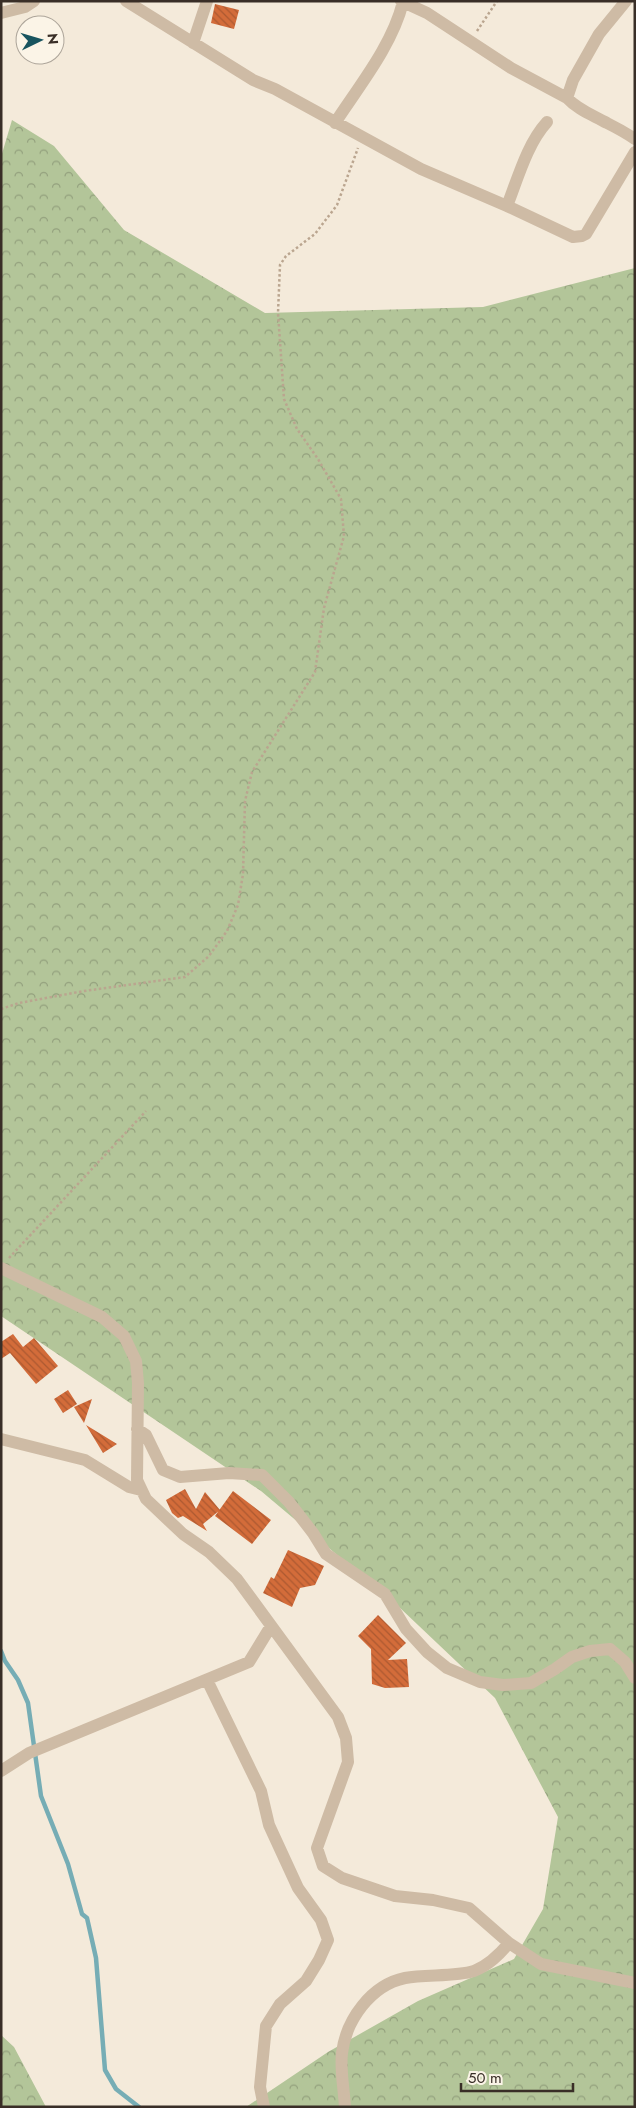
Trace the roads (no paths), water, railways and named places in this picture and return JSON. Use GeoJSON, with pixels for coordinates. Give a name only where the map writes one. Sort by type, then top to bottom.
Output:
{"type":"FeatureCollection","features":[{"type":"Feature","properties":{"kind":"street"},"geometry":{"type":"LineString","coordinates":[[1,13],[25,7],[34,1]]}},
{"type":"Feature","properties":{"kind":"street"},"geometry":{"type":"LineString","coordinates":[[126,1],[253,80],[275,89],[421,169],[573,237],[586,234],[635,152]]}},
{"type":"Feature","properties":{"kind":"street"},"geometry":{"type":"LineString","coordinates":[[193,43],[207,1]]}},
{"type":"Feature","properties":{"kind":"street"},"geometry":{"type":"LineString","coordinates":[[567,98],[573,80],[599,34],[626,1]]}},
{"type":"Feature","properties":{"kind":"street"},"geometry":{"type":"LineString","coordinates":[[335,123],[381,50],[400,13],[402,2],[427,14],[511,68],[567,98],[573,105],[586,113],[635,139]]}},
{"type":"Feature","properties":{"kind":"street"},"geometry":{"type":"LineString","coordinates":[[506,206],[530,149],[540,130],[548,122]]}},
{"type":"Feature","properties":{"kind":"street"},"geometry":{"type":"LineString","coordinates":[[5,1264],[102,1317],[124,1336],[136,1361],[138,1383],[137,1480],[146,1499],[183,1534],[209,1552],[237,1579],[338,1717],[346,1738],[348,1762],[317,1848],[323,1866],[342,1878],[395,1896],[433,1900],[469,1908],[509,1943],[541,1964],[635,1983]]}},
{"type":"Feature","properties":{"kind":"street"},"geometry":{"type":"LineString","coordinates":[[137,1429],[146,1435],[163,1470],[180,1477],[229,1473],[262,1475],[289,1502],[313,1532],[326,1554],[385,1594],[406,1629],[427,1652],[446,1668],[480,1682],[503,1685],[531,1683],[572,1657],[590,1651],[610,1649],[625,1662],[635,1678]]}},
{"type":"Feature","properties":{"kind":"street"},"geometry":{"type":"LineString","coordinates":[[1,1440],[85,1460],[128,1488],[141,1490]]}},
{"type":"Feature","properties":{"kind":"street"},"geometry":{"type":"LineString","coordinates":[[1,1770],[29,1753],[249,1662],[271,1626]]}},
{"type":"Feature","properties":{"kind":"street"},"geometry":{"type":"LineString","coordinates":[[207,1680],[261,1791],[269,1825],[294,1879],[321,1920],[328,1940],[320,1960],[306,1981],[280,2004],[266,2026],[260,2087],[264,2107]]}},
{"type":"Feature","properties":{"kind":"street"},"geometry":{"type":"LineString","coordinates":[[344,2107],[342,2054],[346,2035],[361,2006],[383,1988],[403,1979],[473,1971],[493,1961],[509,1943]]}},
{"type":"Feature","properties":{"kind":"waterway"},"geometry":{"type":"LineString","coordinates":[[1,1651],[5,1661],[18,1680],[28,1703],[41,1796],[68,1864],[82,1914],[87,1918],[96,1958],[105,2070],[116,2089],[139,2107]]}}]}
